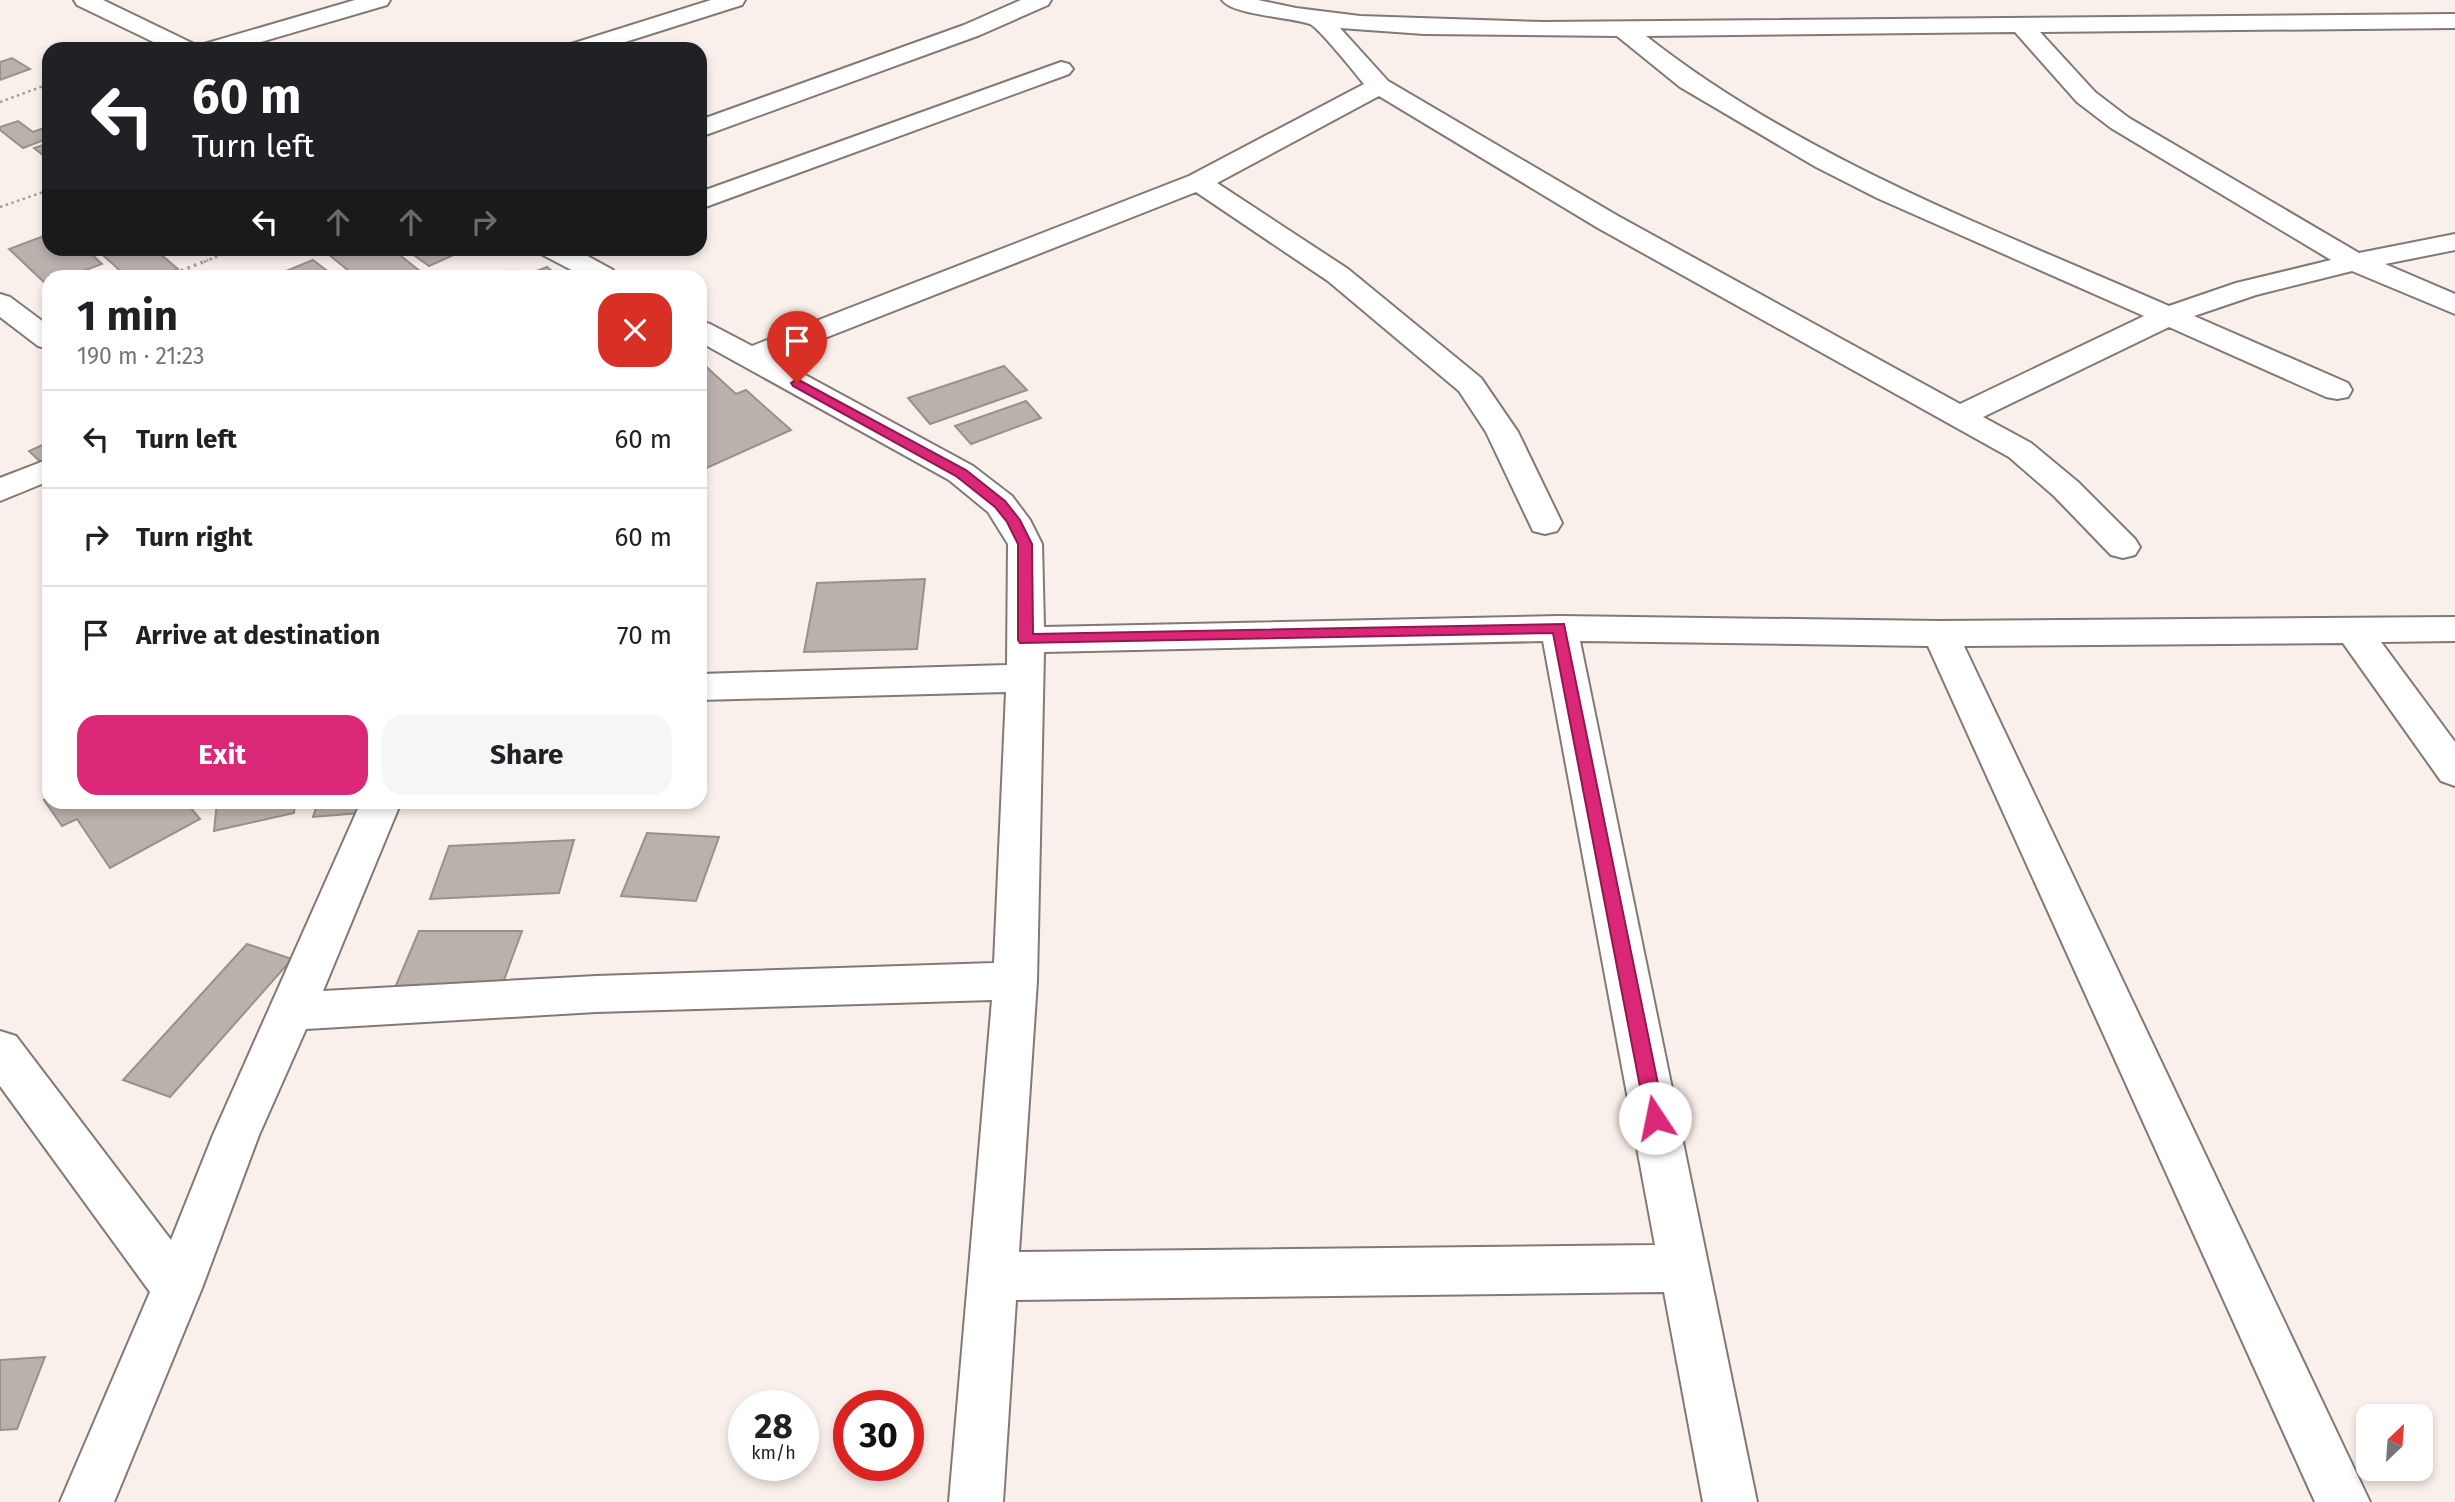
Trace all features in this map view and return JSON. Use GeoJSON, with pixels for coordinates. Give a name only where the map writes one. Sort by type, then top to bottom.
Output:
{"type":"FeatureCollection","features":[{"type":"Feature","properties":{"kind":"street"},"geometry":{"type":"LineString","coordinates":[[85,0],[172,42]]}},
{"type":"Feature","properties":{"kind":"street"},"geometry":{"type":"LineString","coordinates":[[236,42],[379,0]]}},
{"type":"Feature","properties":{"kind":"street"},"geometry":{"type":"LineString","coordinates":[[601,42],[734,0]]}},
{"type":"Feature","properties":{"kind":"street"},"geometry":{"type":"LineString","coordinates":[[707,126],[972,30],[1040,0]]}},
{"type":"Feature","properties":{"kind":"street"},"geometry":{"type":"LineString","coordinates":[[1233,0],[1266,10],[1320,20],[1436,19],[1623,30],[2229,21],[2455,22]]}},
{"type":"Feature","properties":{"kind":"street"},"geometry":{"type":"LineString","coordinates":[[2211,0],[2229,21]]}},
{"type":"Feature","properties":{"kind":"street"},"geometry":{"type":"LineString","coordinates":[[1320,20],[1379,86],[1608,222],[2020,450],[2066,489],[2123,547]]}},
{"type":"Feature","properties":{"kind":"street"},"geometry":{"type":"LineString","coordinates":[[2022,26],[2086,97],[2120,123],[2355,262],[2455,305]]}},
{"type":"Feature","properties":{"kind":"street"},"geometry":{"type":"LineString","coordinates":[[1623,30],[1689,82],[1825,162],[1886,192],[2337,390]]}},
{"type":"Feature","properties":{"kind":"street"},"geometry":{"type":"LineString","coordinates":[[707,198],[1061,69]]}},
{"type":"Feature","properties":{"kind":"street"},"geometry":{"type":"LineString","coordinates":[[751,357],[1198,183],[1379,86]]}},
{"type":"Feature","properties":{"kind":"street"},"geometry":{"type":"LineString","coordinates":[[1198,183],[1338,275],[1470,385],[1502,432],[1545,523]]}},
{"type":"Feature","properties":{"kind":"street"},"geometry":{"type":"LineString","coordinates":[[1960,416],[2170,315],[2246,289],[2355,262],[2455,242]]}},
{"type":"Feature","properties":{"kind":"street"},"geometry":{"type":"LineString","coordinates":[[570,256],[593,270]]}},
{"type":"Feature","properties":{"kind":"street"},"geometry":{"type":"LineString","coordinates":[[0,303],[12,327],[42,338]]}},
{"type":"Feature","properties":{"kind":"street"},"geometry":{"type":"LineString","coordinates":[[707,334],[961,473],[1000,504],[1013,520],[1025,544],[1026,640],[1015,981],[976,1502]]}},
{"type":"Feature","properties":{"kind":"street"},"geometry":{"type":"LineString","coordinates":[[0,491],[42,472]]}},
{"type":"Feature","properties":{"kind":"street"},"geometry":{"type":"LineString","coordinates":[[1026,640],[1559,628],[1940,634],[2455,629]]}},
{"type":"Feature","properties":{"kind":"street"},"geometry":{"type":"LineString","coordinates":[[1559,628],[1730,1502]]}},
{"type":"Feature","properties":{"kind":"street"},"geometry":{"type":"LineString","coordinates":[[2354,631],[2455,771]]}},
{"type":"Feature","properties":{"kind":"street"},"geometry":{"type":"LineString","coordinates":[[1940,634],[2343,1502]]}},
{"type":"Feature","properties":{"kind":"street"},"geometry":{"type":"LineString","coordinates":[[707,687],[1024,678]]}},
{"type":"Feature","properties":{"kind":"street"},"geometry":{"type":"LineString","coordinates":[[87,1502],[177,1288],[236,1135],[378,809]]}},
{"type":"Feature","properties":{"kind":"street"},"geometry":{"type":"LineString","coordinates":[[292,1011],[596,994],[1015,981]]}},
{"type":"Feature","properties":{"kind":"street"},"geometry":{"type":"LineString","coordinates":[[0,1050],[177,1288]]}},
{"type":"Feature","properties":{"kind":"street"},"geometry":{"type":"LineString","coordinates":[[993,1276],[1684,1268]]}},
{"type":"Feature","properties":{"kind":"path"},"geometry":{"type":"LineString","coordinates":[[0,103],[42,88]]}},
{"type":"Feature","properties":{"kind":"path"},"geometry":{"type":"LineString","coordinates":[[0,207],[42,192]]}},
{"type":"Feature","properties":{"kind":"path"},"geometry":{"type":"LineString","coordinates":[[183,270],[217,256]]}},
{"type":"Feature","properties":{"kind":"building"},"geometry":{"type":"Polygon","coordinates":[[[12,58],[30,69],[0,80],[0,62],[12,58]]]}},
{"type":"Feature","properties":{"kind":"building"},"geometry":{"type":"Polygon","coordinates":[[[18,121],[33,132],[42,129],[42,141],[23,148],[0,130],[0,127],[18,121]]]}},
{"type":"Feature","properties":{"kind":"building"},"geometry":{"type":"Polygon","coordinates":[[[42,145],[42,154],[34,148],[42,145]]]}},
{"type":"Feature","properties":{"kind":"building"},"geometry":{"type":"Polygon","coordinates":[[[42,237],[42,256],[94,256],[102,264],[86,270],[42,270],[42,280],[9,249],[42,237]]]}},
{"type":"Feature","properties":{"kind":"building"},"geometry":{"type":"Polygon","coordinates":[[[104,256],[163,256],[178,269],[175,270],[119,270],[104,256]]]}},
{"type":"Feature","properties":{"kind":"building"},"geometry":{"type":"Polygon","coordinates":[[[330,256],[401,256],[418,270],[348,270],[330,256]]]}},
{"type":"Feature","properties":{"kind":"building"},"geometry":{"type":"Polygon","coordinates":[[[415,256],[451,256],[429,266],[415,256]]]}},
{"type":"Feature","properties":{"kind":"building"},"geometry":{"type":"Polygon","coordinates":[[[313,260],[326,270],[289,270],[313,260]]]}},
{"type":"Feature","properties":{"kind":"building"},"geometry":{"type":"Polygon","coordinates":[[[1004,366],[1027,390],[930,424],[908,398],[1004,366]]]}},
{"type":"Feature","properties":{"kind":"building"},"geometry":{"type":"Polygon","coordinates":[[[707,367],[736,394],[746,390],[791,430],[707,468],[707,367]]]}},
{"type":"Feature","properties":{"kind":"building"},"geometry":{"type":"Polygon","coordinates":[[[1026,401],[1041,418],[971,444],[955,426],[1026,401]]]}},
{"type":"Feature","properties":{"kind":"building"},"geometry":{"type":"Polygon","coordinates":[[[42,445],[42,463],[29,451],[42,445]]]}},
{"type":"Feature","properties":{"kind":"building"},"geometry":{"type":"Polygon","coordinates":[[[925,579],[917,649],[804,652],[817,583],[925,579]]]}},
{"type":"Feature","properties":{"kind":"building"},"geometry":{"type":"Polygon","coordinates":[[[50,809],[192,809],[200,819],[110,868],[77,819],[62,826],[50,809]]]}},
{"type":"Feature","properties":{"kind":"building"},"geometry":{"type":"Polygon","coordinates":[[[216,809],[294,809],[294,813],[214,831],[216,809]]]}},
{"type":"Feature","properties":{"kind":"building"},"geometry":{"type":"Polygon","coordinates":[[[316,809],[374,809],[373,812],[313,817],[316,809]]]}},
{"type":"Feature","properties":{"kind":"building"},"geometry":{"type":"Polygon","coordinates":[[[647,833],[719,837],[696,901],[621,896],[647,833]]]}},
{"type":"Feature","properties":{"kind":"building"},"geometry":{"type":"Polygon","coordinates":[[[574,840],[559,893],[430,899],[449,846],[574,840]]]}},
{"type":"Feature","properties":{"kind":"building"},"geometry":{"type":"Polygon","coordinates":[[[419,931],[522,931],[500,991],[394,990],[419,931]]]}},
{"type":"Feature","properties":{"kind":"building"},"geometry":{"type":"Polygon","coordinates":[[[247,944],[292,959],[170,1097],[123,1080],[247,944]]]}},
{"type":"Feature","properties":{"kind":"building"},"geometry":{"type":"Polygon","coordinates":[[[45,1357],[17,1429],[0,1430],[0,1360],[45,1357]]]}},
{"type":"Feature","properties":{"kind":"route"},"geometry":{"type":"LineString","coordinates":[[797,383],[961,473],[1000,504],[1013,520],[1025,544],[1026,640],[1559,628],[1655,1118]]}}]}
